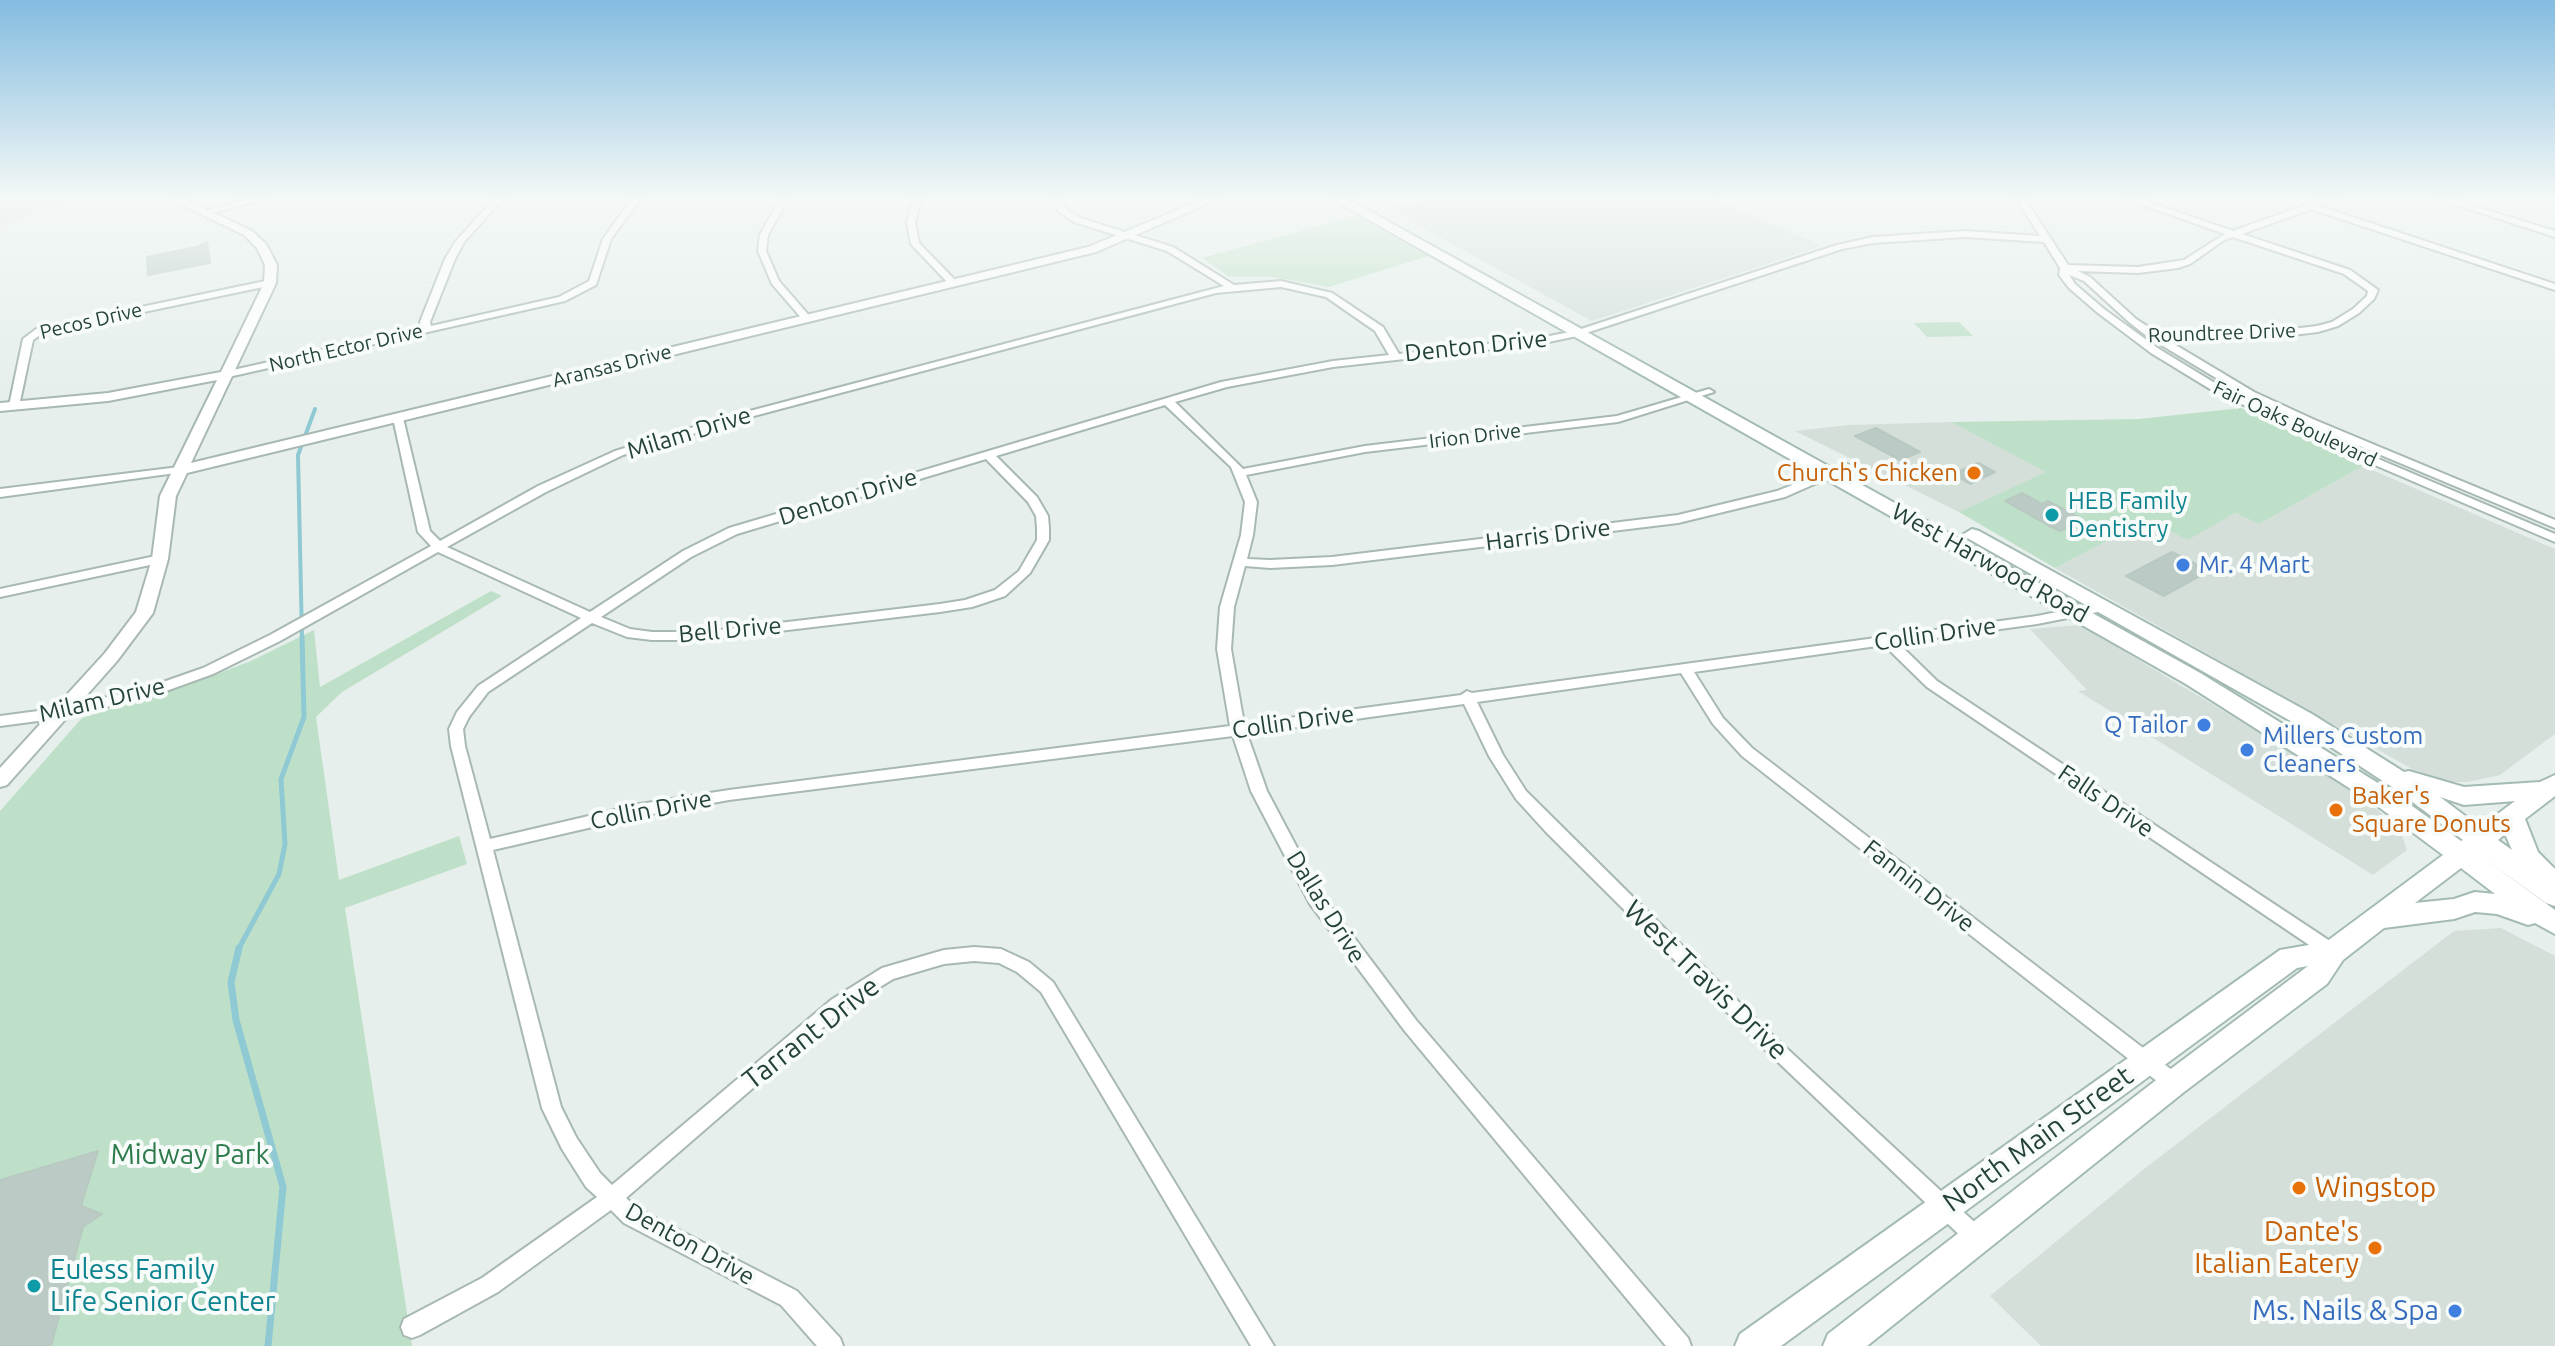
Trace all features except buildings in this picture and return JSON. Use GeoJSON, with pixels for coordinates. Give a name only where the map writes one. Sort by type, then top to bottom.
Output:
{"type":"FeatureCollection","features":[{"type":"Feature","properties":{"kind":"main road","name":"West Harwood Road"},"geometry":{"type":"LineString","coordinates":[[1460,262],[1489,277]]}},
{"type":"Feature","properties":{"kind":"main road","name":"West Harwood Road"},"geometry":{"type":"LineString","coordinates":[[1463,262],[1839,470],[2308,748],[2385,799],[2470,849]]}},
{"type":"Feature","properties":{"kind":"main road","name":"West Harwood Road"},"geometry":{"type":"LineString","coordinates":[[1839,470],[2103,607],[2293,712],[2407,785],[2470,849]]}},
{"type":"Feature","properties":{"kind":"main road"},"geometry":{"type":"LineString","coordinates":[[2354,751],[2415,782],[2464,796],[2550,786]]}},
{"type":"Feature","properties":{"kind":"main road","name":"North Main Street"},"geometry":{"type":"LineString","coordinates":[[1840,1346],[2174,1083],[2317,976],[2333,952],[2550,786]]}},
{"type":"Feature","properties":{"kind":"main road"},"geometry":{"type":"LineString","coordinates":[[2511,816],[2527,857],[2555,883]]}},
{"type":"Feature","properties":{"kind":"main road"},"geometry":{"type":"LineString","coordinates":[[2470,849],[2555,896]]}},
{"type":"Feature","properties":{"kind":"main road"},"geometry":{"type":"LineString","coordinates":[[2470,849],[2555,926]]}},
{"type":"Feature","properties":{"kind":"main road"},"geometry":{"type":"LineString","coordinates":[[2378,918],[2454,909],[2475,902],[2499,904],[2555,926]]}},
{"type":"Feature","properties":{"kind":"main road","name":"North Main Street"},"geometry":{"type":"LineString","coordinates":[[1752,1346],[2290,958],[2333,952]]}},
{"type":"Feature","properties":{"kind":"street"},"geometry":{"type":"LineString","coordinates":[[0,780],[111,657],[144,613],[160,559],[168,496],[224,375],[266,298],[270,283],[269,262]]}},
{"type":"Feature","properties":{"kind":"street"},"geometry":{"type":"LineString","coordinates":[[427,330],[425,322],[449,262]]}},
{"type":"Feature","properties":{"kind":"street","name":"North Ector Drive"},"geometry":{"type":"LineString","coordinates":[[7,406],[108,397],[224,375],[550,303],[587,288],[597,277],[601,262]]}},
{"type":"Feature","properties":{"kind":"street"},"geometry":{"type":"LineString","coordinates":[[767,262],[775,282],[807,319]]}},
{"type":"Feature","properties":{"kind":"street"},"geometry":{"type":"LineString","coordinates":[[932,262],[953,283]]}},
{"type":"Feature","properties":{"kind":"street","name":"Aransas Drive"},"geometry":{"type":"LineString","coordinates":[[0,493],[179,470],[283,447],[1042,262]]}},
{"type":"Feature","properties":{"kind":"street"},"geometry":{"type":"LineString","coordinates":[[1191,262],[1230,286]]}},
{"type":"Feature","properties":{"kind":"street","name":"Denton Drive"},"geometry":{"type":"LineString","coordinates":[[832,1346],[789,1298],[631,1216],[593,1180],[569,1143],[552,1108],[458,746],[456,729],[462,715],[483,689],[687,554],[733,531],[1262,375],[1395,356],[1520,344],[1584,330],[1798,262]]}},
{"type":"Feature","properties":{"kind":"street","name":"Fair Oaks Boulevard"},"geometry":{"type":"LineString","coordinates":[[2061,262],[2065,268],[2087,279],[2151,335],[2250,394],[2555,524]]}},
{"type":"Feature","properties":{"kind":"street"},"geometry":{"type":"LineString","coordinates":[[2065,268],[2138,270],[2187,262]]}},
{"type":"Feature","properties":{"kind":"street","name":"Roundtree Drive"},"geometry":{"type":"LineString","coordinates":[[2132,335],[2267,335],[2318,329],[2335,324],[2371,297],[2373,290],[2370,286],[2347,272],[2316,262]]}},
{"type":"Feature","properties":{"kind":"street"},"geometry":{"type":"LineString","coordinates":[[2479,262],[2555,287]]}},
{"type":"Feature","properties":{"kind":"street","name":"Fair Oaks Boulevard"},"geometry":{"type":"LineString","coordinates":[[2065,268],[2064,275],[2072,286],[2132,335],[2234,398],[2555,538]]}},
{"type":"Feature","properties":{"kind":"street","name":"Pecos Drive"},"geometry":{"type":"LineString","coordinates":[[7,406],[28,339],[40,331],[270,283]]}},
{"type":"Feature","properties":{"kind":"street","name":"Milam Drive"},"geometry":{"type":"LineString","coordinates":[[0,721],[61,713],[181,681],[237,658],[563,477],[647,444],[1230,286],[1281,284],[1329,295],[1379,329],[1395,356]]}},
{"type":"Feature","properties":{"kind":"street","name":"Irion Drive"},"geometry":{"type":"LineString","coordinates":[[1239,473],[1354,451],[1618,419],[1702,394]]}},
{"type":"Feature","properties":{"kind":"street"},"geometry":{"type":"LineString","coordinates":[[2234,398],[2250,394]]}},
{"type":"Feature","properties":{"kind":"street","name":"Dallas Drive"},"geometry":{"type":"LineString","coordinates":[[1167,401],[1236,466],[1251,502],[1241,562],[1227,607],[1224,649],[1238,730],[1259,791],[1293,857],[1316,899],[1354,954],[1680,1346]]}},
{"type":"Feature","properties":{"kind":"street"},"geometry":{"type":"LineString","coordinates":[[398,418],[424,532],[438,547]]}},
{"type":"Feature","properties":{"kind":"street","name":"Bell Drive"},"geometry":{"type":"LineString","coordinates":[[438,547],[627,633],[703,636],[940,608],[986,599],[1014,584],[1043,540],[1042,516],[1033,500],[988,455]]}},
{"type":"Feature","properties":{"kind":"street"},"geometry":{"type":"LineString","coordinates":[[2391,469],[2404,462]]}},
{"type":"Feature","properties":{"kind":"street","name":"Harris Drive"},"geometry":{"type":"LineString","coordinates":[[1241,562],[1332,561],[1678,519],[1781,494],[1839,470]]}},
{"type":"Feature","properties":{"kind":"street"},"geometry":{"type":"LineString","coordinates":[[0,593],[160,559]]}},
{"type":"Feature","properties":{"kind":"street","name":"Collin Drive"},"geometry":{"type":"LineString","coordinates":[[484,846],[640,810],[729,795],[1238,730],[1467,696],[1888,641],[2081,613],[2103,607]]}},
{"type":"Feature","properties":{"kind":"street","name":"Falls Drive"},"geometry":{"type":"LineString","coordinates":[[1888,641],[1932,684],[2333,952]]}},
{"type":"Feature","properties":{"kind":"street","name":"Fannin Drive"},"geometry":{"type":"LineString","coordinates":[[1685,668],[1718,721],[1747,752],[2174,1083]]}},
{"type":"Feature","properties":{"kind":"street","name":"West Travis Drive"},"geometry":{"type":"LineString","coordinates":[[1467,696],[1496,756],[1521,795],[1552,828],[1762,1036],[1976,1237]]}},
{"type":"Feature","properties":{"kind":"street","name":"Tarrant Drive"},"geometry":{"type":"LineString","coordinates":[[412,1327],[490,1285],[610,1199],[837,1005],[888,973],[944,957],[974,954],[1001,956],[1023,967],[1047,987],[1263,1346]]}},
{"type":"Feature","properties":{"kind":"shaded area"},"geometry":{"type":"Polygon","coordinates":[[[1484,262],[1774,262],[1592,321],[1484,262]]]}},
{"type":"Feature","properties":{"kind":"shaded area"},"geometry":{"type":"Polygon","coordinates":[[[1951,422],[2047,472],[1959,512],[1795,431],[1849,425],[1951,422]]]}},
{"type":"Feature","properties":{"kind":"shaded area"},"geometry":{"type":"Polygon","coordinates":[[[2363,466],[2555,549],[2555,734],[2500,775],[2468,782],[2445,782],[2412,769],[2055,568],[2147,520],[2188,539],[2235,513],[2259,524],[2363,466]]]}},
{"type":"Feature","properties":{"kind":"shaded area"},"geometry":{"type":"Polygon","coordinates":[[[2080,625],[2302,758],[2379,811],[2402,836],[2407,850],[2373,875],[2078,691],[2087,690],[2030,629],[2080,625]]]}},
{"type":"Feature","properties":{"kind":"shaded area"},"geometry":{"type":"Polygon","coordinates":[[[2501,928],[2555,956],[2555,1346],[2041,1346],[1990,1296],[2144,1169],[2454,931],[2501,928]]]}},
{"type":"Feature","properties":{"kind":"green space"},"geometry":{"type":"Polygon","coordinates":[[[1207,262],[1409,262],[1329,287],[1272,277],[1229,277],[1207,262]]]}},
{"type":"Feature","properties":{"kind":"green space"},"geometry":{"type":"Polygon","coordinates":[[[1959,322],[1973,336],[1927,337],[1914,323],[1959,322]]]}},
{"type":"Feature","properties":{"kind":"green space"},"geometry":{"type":"Polygon","coordinates":[[[2241,408],[2363,466],[2259,524],[2235,513],[2188,540],[2147,520],[2055,568],[1959,512],[2046,472],[1951,422],[2139,419],[2241,408]]]}},
{"type":"Feature","properties":{"kind":"green space","name":"Midway Park"},"geometry":{"type":"Polygon","coordinates":[[[491,591],[502,596],[342,692],[316,717],[339,880],[459,836],[467,864],[345,908],[412,1346],[0,1346],[0,811],[82,718],[177,689],[251,661],[314,630],[320,687],[491,591]]]}},
{"type":"Feature","properties":{"kind":"waterway"},"geometry":{"type":"LineString","coordinates":[[302,638],[298,455],[315,409]]}},
{"type":"Feature","properties":{"kind":"waterway"},"geometry":{"type":"LineString","coordinates":[[239,948],[279,874],[285,844],[281,779],[304,717],[302,636]]}},
{"type":"Feature","properties":{"kind":"waterway"},"geometry":{"type":"LineString","coordinates":[[239,948],[231,982],[236,1020],[283,1187],[268,1346]]}},
{"type":"Feature","properties":{"kind":"place","name":"Church's Chicken"},"geometry":{"type":"Point","coordinates":[1974,473]}},
{"type":"Feature","properties":{"kind":"place","name":"HEB Family Dentistry"},"geometry":{"type":"Point","coordinates":[2052,515]}},
{"type":"Feature","properties":{"kind":"place","name":"Mr. 4 Mart"},"geometry":{"type":"Point","coordinates":[2183,565]}},
{"type":"Feature","properties":{"kind":"place","name":"Q Tailor"},"geometry":{"type":"Point","coordinates":[2204,725]}},
{"type":"Feature","properties":{"kind":"place","name":"Millers Custom Cleaners"},"geometry":{"type":"Point","coordinates":[2247,750]}},
{"type":"Feature","properties":{"kind":"place","name":"Baker's Square Donuts"},"geometry":{"type":"Point","coordinates":[2336,810]}},
{"type":"Feature","properties":{"kind":"place","name":"Wingstop"},"geometry":{"type":"Point","coordinates":[2299,1188]}},
{"type":"Feature","properties":{"kind":"place","name":"Dante's Italian Eatery"},"geometry":{"type":"Point","coordinates":[2375,1248]}},
{"type":"Feature","properties":{"kind":"place","name":"Euless Family Life Senior Center"},"geometry":{"type":"Point","coordinates":[34,1286]}},
{"type":"Feature","properties":{"kind":"place","name":"Ms. Nails & Spa"},"geometry":{"type":"Point","coordinates":[2455,1311]}}]}
